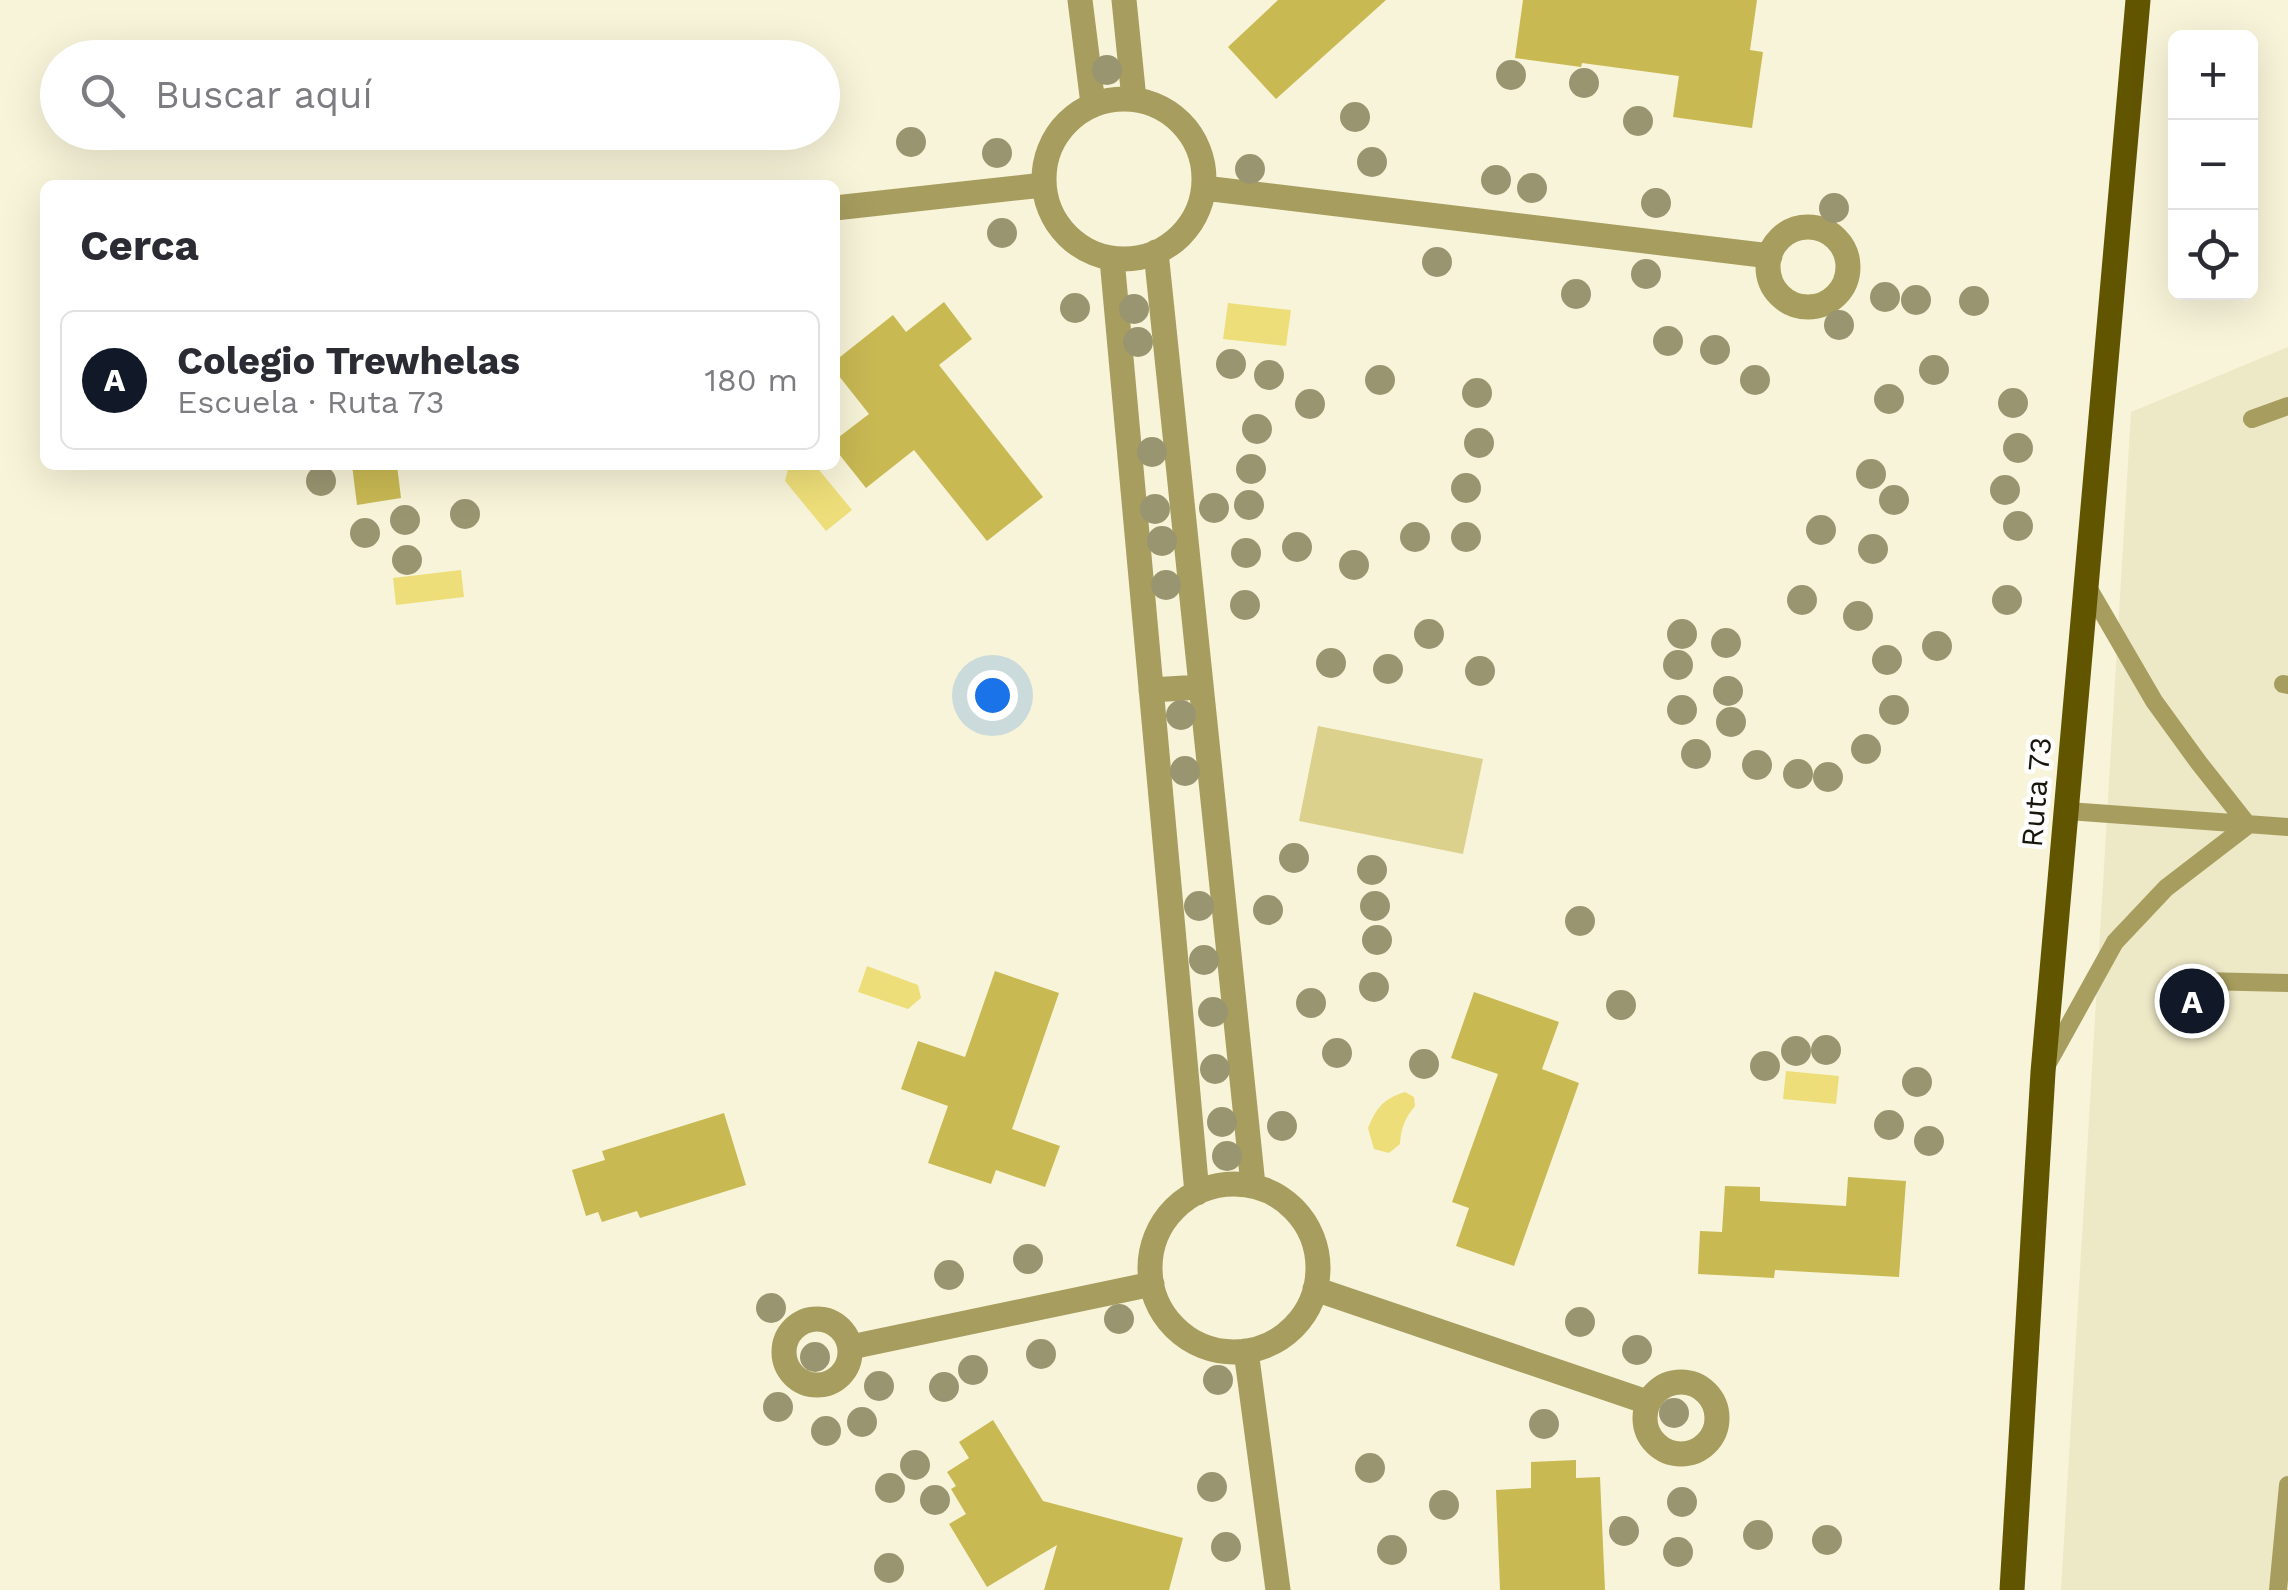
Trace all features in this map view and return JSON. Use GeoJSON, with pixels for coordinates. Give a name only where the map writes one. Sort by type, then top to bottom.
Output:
{"type":"FeatureCollection","features":[{"type":"Feature","properties":{"kind":"main road","name":"Ruta 73"},"geometry":{"type":"LineString","coordinates":[[2012,1590],[2043,1072],[2138,0]]}},
{"type":"Feature","properties":{"kind":"street"},"geometry":{"type":"LineString","coordinates":[[1080,0],[1093,104]]}},
{"type":"Feature","properties":{"kind":"street"},"geometry":{"type":"LineString","coordinates":[[1124,0],[1134,98]]}},
{"type":"Feature","properties":{"kind":"street"},"geometry":{"type":"LineString","coordinates":[[1113,98],[1134,98],[1158,105],[1179,120],[1194,139],[1203,163],[1204,188],[1189,226],[1174,242],[1156,252],[1112,259],[1073,242],[1058,226],[1043,185],[1045,160],[1054,136],[1071,118],[1093,104],[1113,98]]}},
{"type":"Feature","properties":{"kind":"street"},"geometry":{"type":"LineString","coordinates":[[840,207],[1043,185]]}},
{"type":"Feature","properties":{"kind":"street"},"geometry":{"type":"LineString","coordinates":[[1204,188],[1770,256]]}},
{"type":"Feature","properties":{"kind":"street"},"geometry":{"type":"LineString","coordinates":[[1156,252],[1253,1185]]}},
{"type":"Feature","properties":{"kind":"street"},"geometry":{"type":"LineString","coordinates":[[1112,259],[1197,1193]]}},
{"type":"Feature","properties":{"kind":"street"},"geometry":{"type":"LineString","coordinates":[[1152,690],[1201,687]]}},
{"type":"Feature","properties":{"kind":"street"},"geometry":{"type":"LineString","coordinates":[[1253,1185],[1292,1206],[1306,1224],[1315,1245],[1316,1289],[1297,1324],[1282,1336],[1246,1351],[1225,1351],[1204,1346],[1170,1322],[1158,1304],[1151,1262],[1164,1221],[1179,1205],[1215,1186],[1253,1185]]}},
{"type":"Feature","properties":{"kind":"street"},"geometry":{"type":"LineString","coordinates":[[851,1347],[1152,1284]]}},
{"type":"Feature","properties":{"kind":"street"},"geometry":{"type":"LineString","coordinates":[[1316,1289],[1647,1402]]}},
{"type":"Feature","properties":{"kind":"street"},"geometry":{"type":"LineString","coordinates":[[1246,1351],[1278,1590]]}},
{"type":"Feature","properties":{"kind":"lane"},"geometry":{"type":"LineString","coordinates":[[2252,418],[2288,406]]}},
{"type":"Feature","properties":{"kind":"lane"},"geometry":{"type":"LineString","coordinates":[[2086,584],[2154,701],[2248,824]]}},
{"type":"Feature","properties":{"kind":"lane"},"geometry":{"type":"LineString","coordinates":[[2068,811],[2288,826]]}},
{"type":"Feature","properties":{"kind":"lane"},"geometry":{"type":"LineString","coordinates":[[2043,1072],[2115,942],[2166,888],[2248,824]]}},
{"type":"Feature","properties":{"kind":"lane"},"geometry":{"type":"LineString","coordinates":[[2184,1007],[2201,981],[2288,983]]}},
{"type":"Feature","properties":{"kind":"lane"},"geometry":{"type":"LineString","coordinates":[[2278,1590],[2288,1484]]}},
{"type":"Feature","properties":{"kind":"shaded area"},"geometry":{"type":"Polygon","coordinates":[[[1228,303],[1291,310],[1286,346],[1223,339],[1228,303]]]}},
{"type":"Feature","properties":{"kind":"shaded area"},"geometry":{"type":"Polygon","coordinates":[[[2288,347],[2288,1590],[2061,1590],[2131,412],[2288,347]]]}},
{"type":"Feature","properties":{"kind":"shaded area"},"geometry":{"type":"Polygon","coordinates":[[[788,470],[819,470],[852,510],[826,531],[785,481],[788,470]]]}},
{"type":"Feature","properties":{"kind":"shaded area"},"geometry":{"type":"Polygon","coordinates":[[[461,570],[464,597],[396,605],[393,578],[461,570]]]}},
{"type":"Feature","properties":{"kind":"shaded area"},"geometry":{"type":"Polygon","coordinates":[[[1318,726],[1483,759],[1463,854],[1299,821],[1318,726]]]}},
{"type":"Feature","properties":{"kind":"shaded area"},"geometry":{"type":"Polygon","coordinates":[[[867,966],[918,985],[921,998],[908,1009],[858,992],[867,966]]]}},
{"type":"Feature","properties":{"kind":"shaded area"},"geometry":{"type":"Polygon","coordinates":[[[1786,1071],[1839,1076],[1836,1104],[1783,1099],[1786,1071]]]}},
{"type":"Feature","properties":{"kind":"shaded area"},"geometry":{"type":"Polygon","coordinates":[[[1405,1092],[1414,1097],[1415,1106],[1404,1124],[1400,1144],[1389,1153],[1374,1149],[1368,1128],[1374,1114],[1386,1101],[1405,1092]]]}},
{"type":"Feature","properties":{"kind":"building"},"geometry":{"type":"Polygon","coordinates":[[[1278,0],[1386,0],[1276,99],[1228,47],[1278,0]]]}},
{"type":"Feature","properties":{"kind":"building"},"geometry":{"type":"Polygon","coordinates":[[[1523,0],[1757,0],[1750,50],[1763,52],[1752,128],[1673,117],[1679,76],[1515,58],[1523,0]]]}},
{"type":"Feature","properties":{"kind":"building"},"geometry":{"type":"Polygon","coordinates":[[[944,302],[972,339],[939,365],[1043,497],[987,541],[914,450],[866,488],[840,455],[840,436],[869,414],[840,377],[840,357],[893,315],[906,332],[944,302]]]}},
{"type":"Feature","properties":{"kind":"building"},"geometry":{"type":"Polygon","coordinates":[[[353,470],[398,470],[401,498],[357,505],[353,470]]]}},
{"type":"Feature","properties":{"kind":"building"},"geometry":{"type":"Polygon","coordinates":[[[995,971],[1059,993],[1012,1129],[1060,1146],[1045,1187],[996,1170],[991,1184],[928,1163],[948,1106],[901,1089],[918,1041],[965,1057],[995,971]]]}},
{"type":"Feature","properties":{"kind":"building"},"geometry":{"type":"Polygon","coordinates":[[[1474,992],[1559,1022],[1542,1069],[1579,1083],[1514,1266],[1456,1246],[1469,1208],[1452,1202],[1498,1074],[1451,1058],[1474,992]]]}},
{"type":"Feature","properties":{"kind":"building"},"geometry":{"type":"Polygon","coordinates":[[[724,1113],[746,1185],[640,1218],[637,1211],[602,1222],[598,1212],[586,1216],[572,1170],[605,1160],[602,1151],[724,1113]]]}},
{"type":"Feature","properties":{"kind":"building"},"geometry":{"type":"Polygon","coordinates":[[[1848,1177],[1906,1181],[1899,1277],[1775,1270],[1774,1278],[1698,1274],[1700,1231],[1722,1232],[1725,1186],[1760,1187],[1760,1201],[1846,1206],[1848,1177]]]}},
{"type":"Feature","properties":{"kind":"building"},"geometry":{"type":"Polygon","coordinates":[[[993,1420],[1043,1501],[1183,1538],[1169,1590],[1044,1590],[1057,1545],[987,1587],[949,1524],[966,1514],[951,1489],[956,1486],[947,1472],[969,1458],[959,1442],[993,1420]]]}},
{"type":"Feature","properties":{"kind":"building"},"geometry":{"type":"Polygon","coordinates":[[[1576,1460],[1576,1478],[1600,1477],[1605,1590],[1500,1590],[1496,1490],[1531,1488],[1531,1462],[1576,1460]]]}},
{"type":"Feature","properties":{"kind":"place","name":"Colegio Trewhelas"},"geometry":{"type":"Point","coordinates":[2192,1001]}}]}
